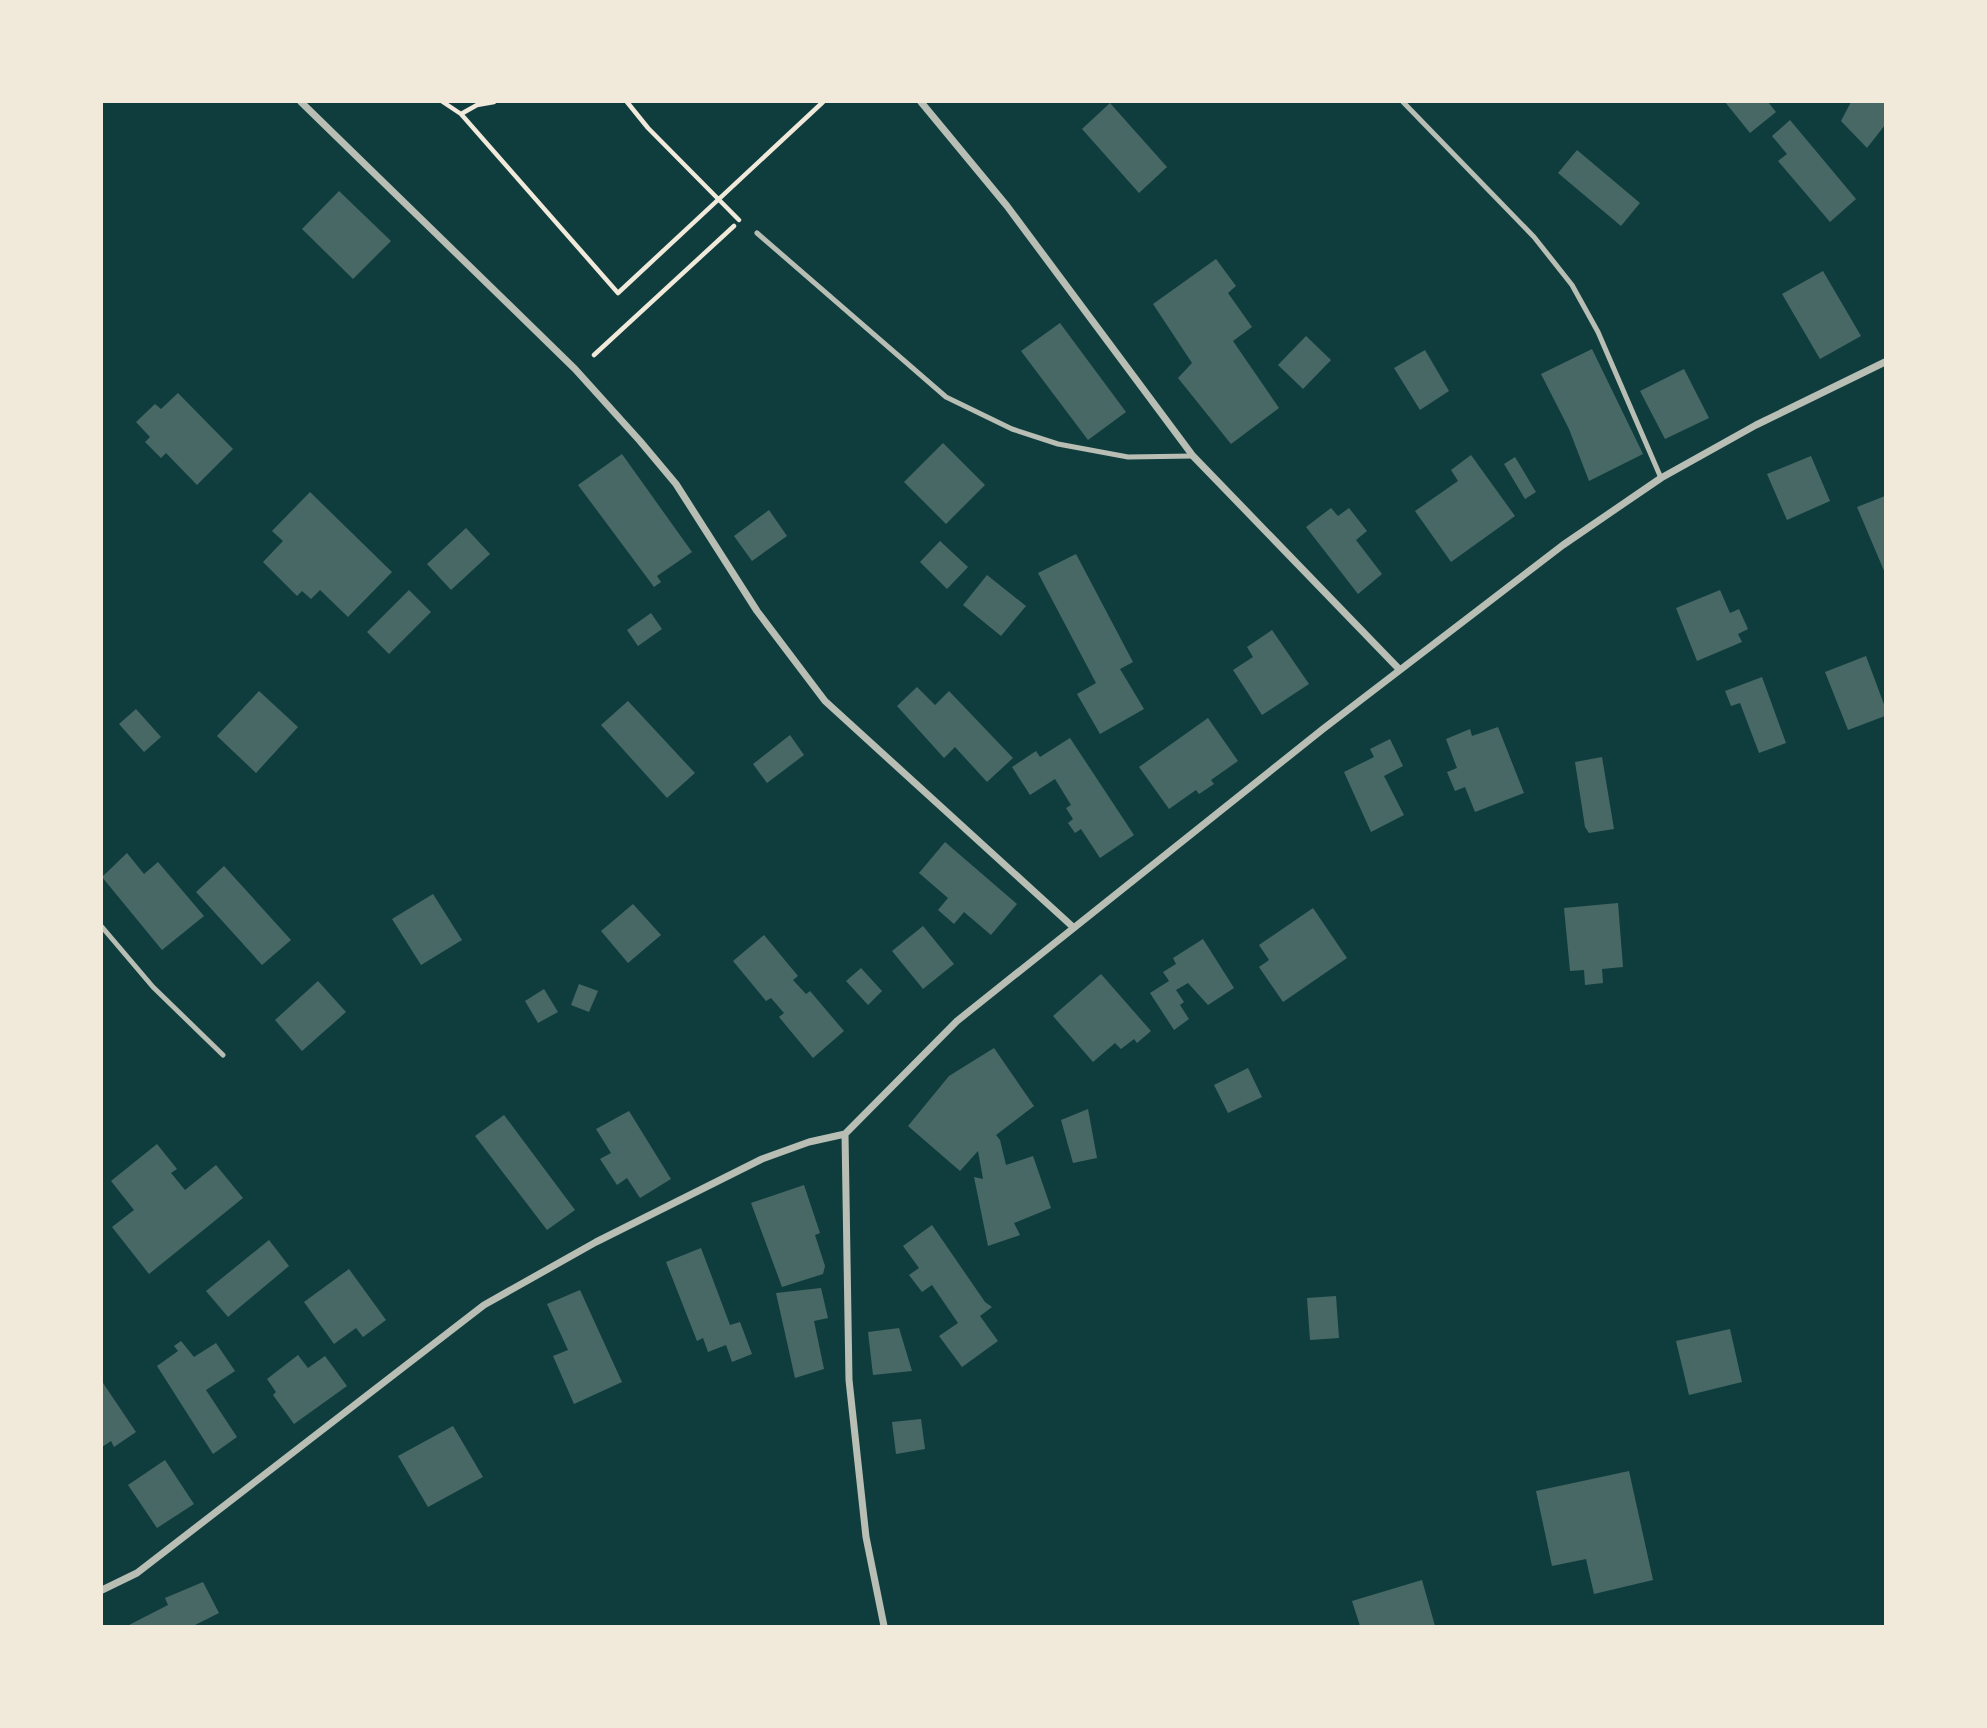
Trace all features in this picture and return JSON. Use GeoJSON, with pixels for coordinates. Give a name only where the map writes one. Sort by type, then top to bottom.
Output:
{"type":"FeatureCollection","features":[{"type":"Feature","properties":{"kind":"street"},"geometry":{"type":"LineString","coordinates":[[301,102],[575,369],[676,484],[757,611],[825,701],[1073,927]]}},
{"type":"Feature","properties":{"kind":"street"},"geometry":{"type":"LineString","coordinates":[[921,102],[1007,206],[1194,456],[1399,669]]}},
{"type":"Feature","properties":{"kind":"street"},"geometry":{"type":"LineString","coordinates":[[102,1590],[137,1573],[484,1305],[596,1241],[762,1159],[809,1142],[845,1134],[957,1021],[1399,669],[1563,545],[1661,478],[1756,425],[1885,362]]}},
{"type":"Feature","properties":{"kind":"street"},"geometry":{"type":"LineString","coordinates":[[845,1134],[849,1380],[866,1537],[884,1626]]}},
{"type":"Feature","properties":{"kind":"lane"},"geometry":{"type":"LineString","coordinates":[[1404,102],[1535,237],[1572,285],[1598,332],[1661,478]]}},
{"type":"Feature","properties":{"kind":"lane"},"geometry":{"type":"LineString","coordinates":[[757,233],[946,397],[1012,429],[1058,444],[1128,457],[1194,456]]}},
{"type":"Feature","properties":{"kind":"lane"},"geometry":{"type":"LineString","coordinates":[[102,927],[153,987],[223,1055]]}},
{"type":"Feature","properties":{"kind":"path"},"geometry":{"type":"LineString","coordinates":[[443,102],[461,114],[618,293],[823,102]]}},
{"type":"Feature","properties":{"kind":"path"},"geometry":{"type":"LineString","coordinates":[[461,114],[494,102]]}},
{"type":"Feature","properties":{"kind":"path"},"geometry":{"type":"LineString","coordinates":[[575,369],[738,219],[648,128],[627,102]]}},
{"type":"Feature","properties":{"kind":"building"},"geometry":{"type":"Polygon","coordinates":[[[1725,102],[1768,102],[1776,112],[1750,133],[1725,102]]]}},
{"type":"Feature","properties":{"kind":"building"},"geometry":{"type":"Polygon","coordinates":[[[1851,102],[1885,102],[1885,125],[1867,148],[1841,121],[1851,102]]]}},
{"type":"Feature","properties":{"kind":"building"},"geometry":{"type":"Polygon","coordinates":[[[1110,103],[1167,167],[1139,193],[1082,129],[1110,103]]]}},
{"type":"Feature","properties":{"kind":"building"},"geometry":{"type":"Polygon","coordinates":[[[1790,120],[1856,199],[1830,222],[1778,161],[1787,154],[1772,136],[1790,120]]]}},
{"type":"Feature","properties":{"kind":"building"},"geometry":{"type":"Polygon","coordinates":[[[1577,150],[1640,203],[1621,226],[1558,173],[1577,150]]]}},
{"type":"Feature","properties":{"kind":"building"},"geometry":{"type":"Polygon","coordinates":[[[339,191],[391,241],[353,279],[302,229],[339,191]]]}},
{"type":"Feature","properties":{"kind":"building"},"geometry":{"type":"Polygon","coordinates":[[[1216,259],[1236,286],[1228,293],[1252,327],[1233,341],[1279,408],[1231,444],[1178,378],[1192,363],[1153,304],[1216,259]]]}},
{"type":"Feature","properties":{"kind":"building"},"geometry":{"type":"Polygon","coordinates":[[[1823,271],[1861,336],[1820,359],[1782,294],[1823,271]]]}},
{"type":"Feature","properties":{"kind":"building"},"geometry":{"type":"Polygon","coordinates":[[[1060,323],[1126,412],[1088,440],[1021,351],[1060,323]]]}},
{"type":"Feature","properties":{"kind":"building"},"geometry":{"type":"Polygon","coordinates":[[[1306,336],[1331,360],[1303,389],[1278,365],[1306,336]]]}},
{"type":"Feature","properties":{"kind":"building"},"geometry":{"type":"Polygon","coordinates":[[[1592,349],[1643,454],[1589,481],[1569,429],[1541,374],[1592,349]]]}},
{"type":"Feature","properties":{"kind":"building"},"geometry":{"type":"Polygon","coordinates":[[[1425,350],[1449,391],[1420,410],[1394,368],[1425,350]]]}},
{"type":"Feature","properties":{"kind":"building"},"geometry":{"type":"Polygon","coordinates":[[[1684,369],[1709,418],[1665,439],[1640,391],[1684,369]]]}},
{"type":"Feature","properties":{"kind":"building"},"geometry":{"type":"Polygon","coordinates":[[[178,393],[233,449],[197,485],[166,453],[161,458],[145,442],[150,437],[136,422],[155,404],[161,409],[178,393]]]}},
{"type":"Feature","properties":{"kind":"building"},"geometry":{"type":"Polygon","coordinates":[[[943,443],[985,485],[946,524],[904,482],[943,443]]]}},
{"type":"Feature","properties":{"kind":"building"},"geometry":{"type":"Polygon","coordinates":[[[622,454],[692,552],[657,576],[661,582],[654,587],[578,485],[622,454]]]}},
{"type":"Feature","properties":{"kind":"building"},"geometry":{"type":"Polygon","coordinates":[[[1471,455],[1515,516],[1451,562],[1415,511],[1458,481],[1451,470],[1471,455]]]}},
{"type":"Feature","properties":{"kind":"building"},"geometry":{"type":"Polygon","coordinates":[[[1811,456],[1830,501],[1787,520],[1767,474],[1811,456]]]}},
{"type":"Feature","properties":{"kind":"building"},"geometry":{"type":"Polygon","coordinates":[[[1515,457],[1536,492],[1525,499],[1504,464],[1515,457]]]}},
{"type":"Feature","properties":{"kind":"building"},"geometry":{"type":"Polygon","coordinates":[[[310,492],[392,572],[348,617],[320,590],[311,599],[302,591],[297,596],[263,562],[283,541],[272,531],[310,492]]]}},
{"type":"Feature","properties":{"kind":"building"},"geometry":{"type":"Polygon","coordinates":[[[1885,496],[1885,573],[1857,507],[1885,496]]]}},
{"type":"Feature","properties":{"kind":"building"},"geometry":{"type":"Polygon","coordinates":[[[1331,508],[1338,516],[1349,508],[1367,531],[1356,540],[1382,574],[1358,594],[1306,527],[1331,508]]]}},
{"type":"Feature","properties":{"kind":"building"},"geometry":{"type":"Polygon","coordinates":[[[769,510],[787,536],[752,561],[734,536],[769,510]]]}},
{"type":"Feature","properties":{"kind":"building"},"geometry":{"type":"Polygon","coordinates":[[[466,528],[490,554],[451,590],[427,564],[466,528]]]}},
{"type":"Feature","properties":{"kind":"building"},"geometry":{"type":"Polygon","coordinates":[[[940,541],[968,567],[947,589],[920,562],[940,541]]]}},
{"type":"Feature","properties":{"kind":"building"},"geometry":{"type":"Polygon","coordinates":[[[1076,554],[1133,662],[1120,669],[1144,709],[1100,734],[1077,694],[1096,683],[1038,573],[1076,554]]]}},
{"type":"Feature","properties":{"kind":"building"},"geometry":{"type":"Polygon","coordinates":[[[987,575],[1026,606],[1001,636],[963,605],[987,575]]]}},
{"type":"Feature","properties":{"kind":"building"},"geometry":{"type":"Polygon","coordinates":[[[409,590],[431,612],[389,654],[367,632],[409,590]]]}},
{"type":"Feature","properties":{"kind":"building"},"geometry":{"type":"Polygon","coordinates":[[[1720,590],[1730,613],[1739,609],[1748,629],[1738,634],[1742,642],[1697,661],[1676,608],[1720,590]]]}},
{"type":"Feature","properties":{"kind":"building"},"geometry":{"type":"Polygon","coordinates":[[[651,613],[662,629],[638,646],[627,630],[651,613]]]}},
{"type":"Feature","properties":{"kind":"building"},"geometry":{"type":"Polygon","coordinates":[[[1272,630],[1309,684],[1262,715],[1233,670],[1253,657],[1247,647],[1272,630]]]}},
{"type":"Feature","properties":{"kind":"building"},"geometry":{"type":"Polygon","coordinates":[[[1866,656],[1885,707],[1885,716],[1848,730],[1825,672],[1866,656]]]}},
{"type":"Feature","properties":{"kind":"building"},"geometry":{"type":"Polygon","coordinates":[[[1762,677],[1786,743],[1759,753],[1740,703],[1731,706],[1725,691],[1762,677]]]}},
{"type":"Feature","properties":{"kind":"building"},"geometry":{"type":"Polygon","coordinates":[[[917,687],[935,705],[949,691],[1013,758],[987,782],[955,747],[944,758],[897,706],[917,687]]]}},
{"type":"Feature","properties":{"kind":"building"},"geometry":{"type":"Polygon","coordinates":[[[259,691],[298,727],[256,773],[217,736],[259,691]]]}},
{"type":"Feature","properties":{"kind":"building"},"geometry":{"type":"Polygon","coordinates":[[[628,701],[695,773],[667,798],[601,725],[628,701]]]}},
{"type":"Feature","properties":{"kind":"building"},"geometry":{"type":"Polygon","coordinates":[[[136,709],[161,737],[144,752],[119,724],[136,709]]]}},
{"type":"Feature","properties":{"kind":"building"},"geometry":{"type":"Polygon","coordinates":[[[1208,718],[1238,761],[1211,780],[1214,784],[1199,794],[1196,790],[1169,809],[1139,767],[1208,718]]]}},
{"type":"Feature","properties":{"kind":"building"},"geometry":{"type":"Polygon","coordinates":[[[1498,727],[1524,793],[1475,812],[1465,787],[1455,791],[1447,772],[1457,768],[1446,739],[1470,729],[1472,736],[1498,727]]]}},
{"type":"Feature","properties":{"kind":"building"},"geometry":{"type":"Polygon","coordinates":[[[790,735],[804,755],[767,783],[753,764],[790,735]]]}},
{"type":"Feature","properties":{"kind":"building"},"geometry":{"type":"Polygon","coordinates":[[[1070,738],[1134,835],[1100,858],[1081,829],[1075,833],[1068,823],[1073,819],[1066,808],[1071,805],[1055,779],[1030,795],[1012,767],[1036,751],[1040,757],[1070,738]]]}},
{"type":"Feature","properties":{"kind":"building"},"geometry":{"type":"Polygon","coordinates":[[[1390,739],[1403,766],[1384,776],[1404,815],[1371,832],[1344,772],[1374,757],[1370,749],[1390,739]]]}},
{"type":"Feature","properties":{"kind":"building"},"geometry":{"type":"Polygon","coordinates":[[[1602,757],[1614,829],[1589,833],[1585,827],[1575,762],[1602,757]]]}},
{"type":"Feature","properties":{"kind":"building"},"geometry":{"type":"Polygon","coordinates":[[[945,842],[1017,904],[991,935],[964,912],[954,924],[938,910],[948,898],[919,873],[945,842]]]}},
{"type":"Feature","properties":{"kind":"building"},"geometry":{"type":"Polygon","coordinates":[[[127,853],[144,874],[158,862],[204,916],[162,950],[102,877],[127,853]]]}},
{"type":"Feature","properties":{"kind":"building"},"geometry":{"type":"Polygon","coordinates":[[[224,866],[291,940],[262,965],[196,892],[224,866]]]}},
{"type":"Feature","properties":{"kind":"building"},"geometry":{"type":"Polygon","coordinates":[[[433,894],[462,940],[421,965],[392,919],[433,894]]]}},
{"type":"Feature","properties":{"kind":"building"},"geometry":{"type":"Polygon","coordinates":[[[1618,903],[1623,967],[1602,969],[1603,983],[1585,985],[1584,970],[1570,971],[1564,908],[1618,903]]]}},
{"type":"Feature","properties":{"kind":"building"},"geometry":{"type":"Polygon","coordinates":[[[633,904],[661,935],[628,963],[601,931],[633,904]]]}},
{"type":"Feature","properties":{"kind":"building"},"geometry":{"type":"Polygon","coordinates":[[[1313,908],[1347,958],[1283,1002],[1259,967],[1269,960],[1259,945],[1313,908]]]}},
{"type":"Feature","properties":{"kind":"building"},"geometry":{"type":"Polygon","coordinates":[[[923,926],[954,964],[923,989],[892,951],[923,926]]]}},
{"type":"Feature","properties":{"kind":"building"},"geometry":{"type":"Polygon","coordinates":[[[764,935],[798,976],[793,980],[806,994],[810,991],[844,1031],[813,1058],[779,1017],[784,1013],[771,998],[766,1001],[733,961],[764,935]]]}},
{"type":"Feature","properties":{"kind":"building"},"geometry":{"type":"Polygon","coordinates":[[[1203,939],[1234,988],[1208,1005],[1188,983],[1176,990],[1184,1002],[1180,1005],[1189,1019],[1174,1030],[1150,993],[1169,981],[1163,972],[1176,964],[1173,958],[1203,939]]]}},
{"type":"Feature","properties":{"kind":"building"},"geometry":{"type":"Polygon","coordinates":[[[861,968],[882,991],[868,1005],[846,981],[861,968]]]}},
{"type":"Feature","properties":{"kind":"building"},"geometry":{"type":"Polygon","coordinates":[[[1101,974],[1151,1031],[1137,1043],[1134,1039],[1121,1049],[1115,1043],[1093,1062],[1053,1016],[1101,974]]]}},
{"type":"Feature","properties":{"kind":"building"},"geometry":{"type":"Polygon","coordinates":[[[318,981],[346,1012],[302,1051],[275,1020],[318,981]]]}},
{"type":"Feature","properties":{"kind":"building"},"geometry":{"type":"Polygon","coordinates":[[[579,984],[598,991],[589,1012],[571,1005],[579,984]]]}},
{"type":"Feature","properties":{"kind":"building"},"geometry":{"type":"Polygon","coordinates":[[[544,989],[558,1012],[538,1023],[525,1001],[544,989]]]}},
{"type":"Feature","properties":{"kind":"building"},"geometry":{"type":"Polygon","coordinates":[[[994,1048],[1034,1106],[996,1135],[1000,1140],[1006,1165],[1033,1156],[1051,1208],[1014,1223],[1020,1235],[988,1246],[974,1177],[983,1179],[978,1151],[960,1171],[908,1126],[949,1076],[994,1048]]]}},
{"type":"Feature","properties":{"kind":"building"},"geometry":{"type":"Polygon","coordinates":[[[1248,1068],[1262,1097],[1228,1113],[1214,1085],[1248,1068]]]}},
{"type":"Feature","properties":{"kind":"building"},"geometry":{"type":"Polygon","coordinates":[[[1088,1109],[1097,1158],[1073,1163],[1061,1120],[1088,1109]]]}},
{"type":"Feature","properties":{"kind":"building"},"geometry":{"type":"Polygon","coordinates":[[[629,1111],[671,1179],[640,1198],[627,1178],[617,1185],[600,1159],[611,1153],[596,1129],[629,1111]]]}},
{"type":"Feature","properties":{"kind":"building"},"geometry":{"type":"Polygon","coordinates":[[[504,1115],[575,1210],[547,1230],[475,1136],[504,1115]]]}},
{"type":"Feature","properties":{"kind":"building"},"geometry":{"type":"Polygon","coordinates":[[[157,1144],[177,1169],[171,1173],[185,1190],[216,1165],[243,1198],[149,1274],[112,1227],[134,1210],[111,1181],[157,1144]]]}},
{"type":"Feature","properties":{"kind":"building"},"geometry":{"type":"Polygon","coordinates":[[[804,1185],[820,1233],[815,1235],[825,1266],[823,1274],[782,1287],[751,1203],[804,1185]]]}},
{"type":"Feature","properties":{"kind":"building"},"geometry":{"type":"Polygon","coordinates":[[[932,1225],[985,1302],[992,1307],[980,1316],[998,1341],[962,1367],[939,1336],[958,1323],[932,1285],[922,1292],[909,1275],[919,1268],[903,1246],[932,1225]]]}},
{"type":"Feature","properties":{"kind":"building"},"geometry":{"type":"Polygon","coordinates":[[[269,1240],[289,1266],[228,1317],[206,1291],[269,1240]]]}},
{"type":"Feature","properties":{"kind":"building"},"geometry":{"type":"Polygon","coordinates":[[[701,1248],[730,1325],[740,1322],[752,1354],[732,1362],[726,1345],[708,1352],[703,1338],[697,1341],[666,1262],[701,1248]]]}},
{"type":"Feature","properties":{"kind":"building"},"geometry":{"type":"Polygon","coordinates":[[[349,1269],[386,1320],[363,1337],[356,1328],[334,1344],[304,1302],[349,1269]]]}},
{"type":"Feature","properties":{"kind":"building"},"geometry":{"type":"Polygon","coordinates":[[[821,1288],[828,1318],[814,1321],[824,1369],[795,1378],[776,1293],[821,1288]]]}},
{"type":"Feature","properties":{"kind":"building"},"geometry":{"type":"Polygon","coordinates":[[[580,1290],[622,1382],[574,1404],[553,1356],[568,1350],[547,1304],[580,1290]]]}},
{"type":"Feature","properties":{"kind":"building"},"geometry":{"type":"Polygon","coordinates":[[[1336,1296],[1339,1338],[1310,1340],[1307,1298],[1336,1296]]]}},
{"type":"Feature","properties":{"kind":"building"},"geometry":{"type":"Polygon","coordinates":[[[899,1328],[912,1371],[873,1375],[868,1332],[899,1328]]]}},
{"type":"Feature","properties":{"kind":"building"},"geometry":{"type":"Polygon","coordinates":[[[1730,1329],[1742,1382],[1689,1395],[1676,1341],[1730,1329]]]}},
{"type":"Feature","properties":{"kind":"building"},"geometry":{"type":"Polygon","coordinates":[[[181,1341],[194,1357],[216,1343],[235,1371],[206,1390],[237,1437],[213,1454],[157,1366],[178,1351],[174,1346],[181,1341]]]}},
{"type":"Feature","properties":{"kind":"building"},"geometry":{"type":"Polygon","coordinates":[[[298,1355],[308,1368],[325,1356],[347,1386],[294,1424],[273,1395],[276,1392],[267,1379],[298,1355]]]}},
{"type":"Feature","properties":{"kind":"building"},"geometry":{"type":"Polygon","coordinates":[[[103,1383],[136,1432],[114,1447],[111,1441],[102,1447],[103,1383]]]}},
{"type":"Feature","properties":{"kind":"building"},"geometry":{"type":"Polygon","coordinates":[[[921,1419],[925,1449],[896,1454],[892,1422],[921,1419]]]}},
{"type":"Feature","properties":{"kind":"building"},"geometry":{"type":"Polygon","coordinates":[[[453,1426],[483,1477],[428,1507],[398,1456],[453,1426]]]}},
{"type":"Feature","properties":{"kind":"building"},"geometry":{"type":"Polygon","coordinates":[[[165,1460],[194,1504],[157,1528],[128,1485],[165,1460]]]}},
{"type":"Feature","properties":{"kind":"building"},"geometry":{"type":"Polygon","coordinates":[[[1629,1471],[1653,1580],[1594,1594],[1586,1559],[1552,1566],[1536,1491],[1629,1471]]]}},
{"type":"Feature","properties":{"kind":"building"},"geometry":{"type":"Polygon","coordinates":[[[1422,1580],[1435,1626],[1360,1626],[1352,1601],[1422,1580]]]}},
{"type":"Feature","properties":{"kind":"building"},"geometry":{"type":"Polygon","coordinates":[[[203,1582],[219,1613],[193,1626],[127,1626],[168,1605],[165,1598],[203,1582]]]}}]}
